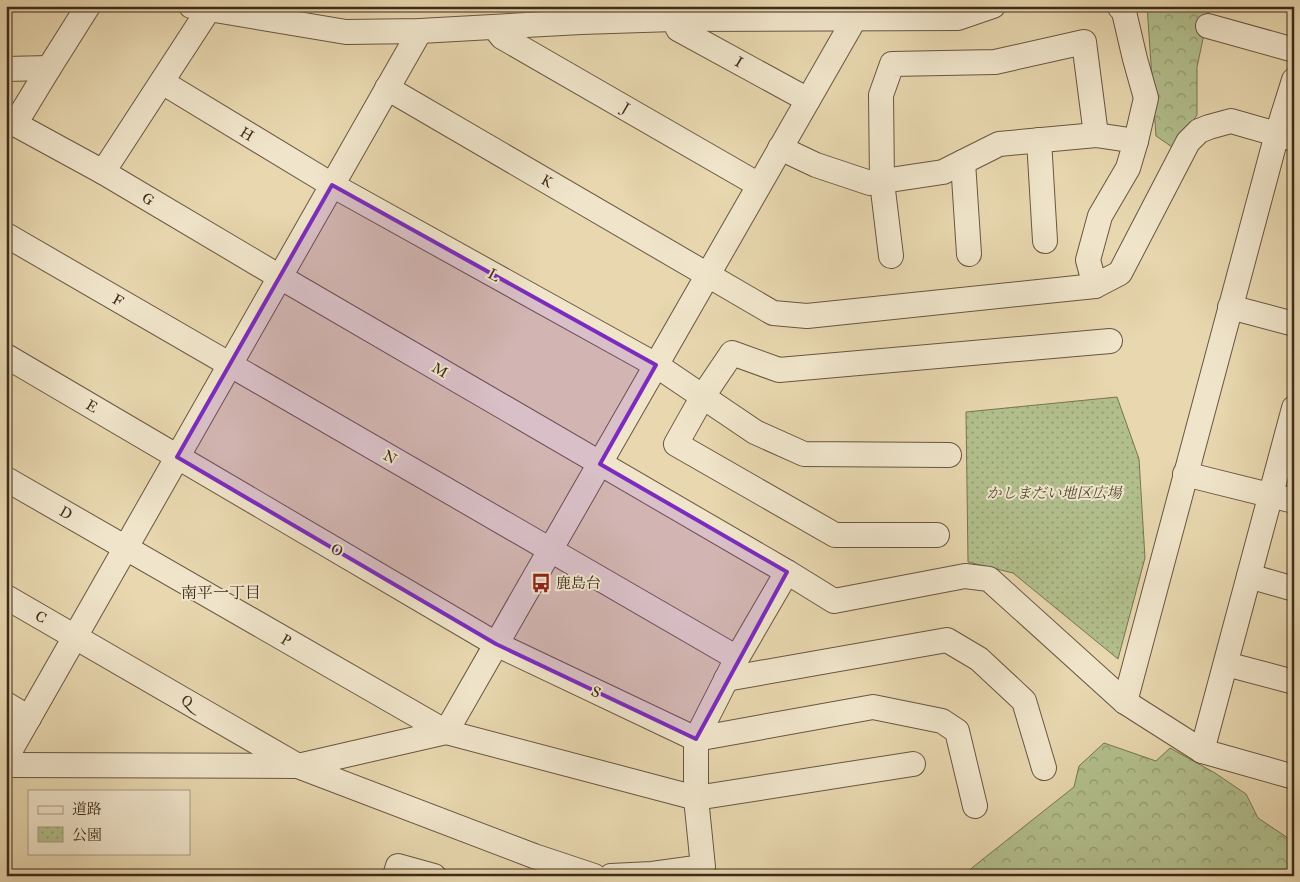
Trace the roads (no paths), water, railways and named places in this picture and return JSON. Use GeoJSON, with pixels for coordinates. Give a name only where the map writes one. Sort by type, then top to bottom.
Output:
{"type":"FeatureCollection","features":[{"type":"Feature","properties":{"kind":"street"},"geometry":{"type":"LineString","coordinates":[[11,124],[88,6]]}},
{"type":"Feature","properties":{"kind":"street"},"geometry":{"type":"LineString","coordinates":[[104,172],[162,82],[200,8],[318,16],[346,32],[420,32],[494,28],[584,14],[857,12],[958,18],[993,6]]}},
{"type":"Feature","properties":{"kind":"street"},"geometry":{"type":"LineString","coordinates":[[1119,6],[1124,12],[1146,98],[1128,168],[1100,216],[1088,260],[1095,286],[1120,272],[1188,142],[1200,131],[1231,122],[1285,136]]}},
{"type":"Feature","properties":{"kind":"street"},"geometry":{"type":"LineString","coordinates":[[446,732],[760,185],[857,12]]}},
{"type":"Feature","properties":{"kind":"street","name":"I"},"geometry":{"type":"LineString","coordinates":[[677,13],[678,29],[808,100]]}},
{"type":"Feature","properties":{"kind":"street"},"geometry":{"type":"LineString","coordinates":[[1208,26],[1294,50]]}},
{"type":"Feature","properties":{"kind":"street","name":"J"},"geometry":{"type":"LineString","coordinates":[[494,28],[502,37],[760,185]]}},
{"type":"Feature","properties":{"kind":"street"},"geometry":{"type":"LineString","coordinates":[[6,758],[420,32]]}},
{"type":"Feature","properties":{"kind":"street"},"geometry":{"type":"LineString","coordinates":[[890,256],[882,182],[881,95],[892,64],[995,62],[1084,42],[1096,135]]}},
{"type":"Feature","properties":{"kind":"street"},"geometry":{"type":"LineString","coordinates":[[6,69],[49,68]]}},
{"type":"Feature","properties":{"kind":"street"},"geometry":{"type":"LineString","coordinates":[[1125,702],[1230,307],[1285,136],[1294,80]]}},
{"type":"Feature","properties":{"kind":"street","name":"H"},"geometry":{"type":"LineString","coordinates":[[162,82],[332,185]]}},
{"type":"Feature","properties":{"kind":"street","name":"K"},"geometry":{"type":"LineString","coordinates":[[387,88],[774,314],[807,316],[1095,286]]}},
{"type":"Feature","properties":{"kind":"street","name":"G"},"geometry":{"type":"LineString","coordinates":[[11,124],[104,172],[280,277]]}},
{"type":"Feature","properties":{"kind":"street"},"geometry":{"type":"LineString","coordinates":[[780,148],[816,165],[870,184],[943,172],[999,144],[1096,135],[1136,141]]}},
{"type":"Feature","properties":{"kind":"street"},"geometry":{"type":"LineString","coordinates":[[1039,140],[1045,241]]}},
{"type":"Feature","properties":{"kind":"street"},"geometry":{"type":"LineString","coordinates":[[963,162],[969,254]]}},
{"type":"Feature","properties":{"kind":"street","name":"L"},"geometry":{"type":"LineString","coordinates":[[332,185],[656,365],[755,432],[804,454],[950,455]]}},
{"type":"Feature","properties":{"kind":"street","name":"F"},"geometry":{"type":"LineString","coordinates":[[6,235],[230,364]]}},
{"type":"Feature","properties":{"kind":"street","name":"M"},"geometry":{"type":"LineString","coordinates":[[280,277],[788,572],[834,601],[965,576],[989,579],[1125,702],[1202,751],[1294,777]]}},
{"type":"Feature","properties":{"kind":"street"},"geometry":{"type":"LineString","coordinates":[[1230,307],[1294,324]]}},
{"type":"Feature","properties":{"kind":"street"},"geometry":{"type":"LineString","coordinates":[[937,535],[835,535],[676,444],[703,396],[732,353],[779,370],[1110,341]]}},
{"type":"Feature","properties":{"kind":"street","name":"E"},"geometry":{"type":"LineString","coordinates":[[6,356],[178,457]]}},
{"type":"Feature","properties":{"kind":"street","name":"N"},"geometry":{"type":"LineString","coordinates":[[230,364],[737,658]]}},
{"type":"Feature","properties":{"kind":"street"},"geometry":{"type":"LineString","coordinates":[[1202,751],[1249,576],[1283,498],[1293,412]]}},
{"type":"Feature","properties":{"kind":"street","name":"O"},"geometry":{"type":"LineString","coordinates":[[178,457],[496,644]]}},
{"type":"Feature","properties":{"kind":"street"},"geometry":{"type":"LineString","coordinates":[[1185,474],[1283,498]]}},
{"type":"Feature","properties":{"kind":"street","name":"D"},"geometry":{"type":"LineString","coordinates":[[6,479],[126,548]]}},
{"type":"Feature","properties":{"kind":"street","name":"P"},"geometry":{"type":"LineString","coordinates":[[126,548],[446,732]]}},
{"type":"Feature","properties":{"kind":"street"},"geometry":{"type":"LineString","coordinates":[[611,876],[652,874],[703,867],[696,798],[696,739],[737,658],[788,572]]}},
{"type":"Feature","properties":{"kind":"street"},"geometry":{"type":"LineString","coordinates":[[1249,576],[1294,589]]}},
{"type":"Feature","properties":{"kind":"street","name":"C"},"geometry":{"type":"LineString","coordinates":[[6,597],[76,636]]}},
{"type":"Feature","properties":{"kind":"street","name":"Q"},"geometry":{"type":"LineString","coordinates":[[76,636],[298,766]]}},
{"type":"Feature","properties":{"kind":"street"},"geometry":{"type":"LineString","coordinates":[[726,678],[947,640],[979,659],[1024,701],[1044,768]]}},
{"type":"Feature","properties":{"kind":"street","name":"S"},"geometry":{"type":"LineString","coordinates":[[496,644],[696,739]]}},
{"type":"Feature","properties":{"kind":"street"},"geometry":{"type":"LineString","coordinates":[[1226,664],[1294,682]]}},
{"type":"Feature","properties":{"kind":"street"},"geometry":{"type":"LineString","coordinates":[[6,704],[29,718]]}},
{"type":"Feature","properties":{"kind":"street"},"geometry":{"type":"LineString","coordinates":[[696,739],[873,708],[942,721],[957,731],[975,806]]}},
{"type":"Feature","properties":{"kind":"street"},"geometry":{"type":"LineString","coordinates":[[6,764],[298,766],[446,732],[696,798],[913,764]]}},
{"type":"Feature","properties":{"kind":"street"},"geometry":{"type":"LineString","coordinates":[[298,766],[534,856],[594,876]]}},
{"type":"Feature","properties":{"kind":"street"},"geometry":{"type":"LineString","coordinates":[[395,876],[398,866],[434,876]]}},
{"type":"Feature","properties":{"kind":"place","name":"鹿島台"},"geometry":{"type":"Point","coordinates":[541,583]}},
{"type":"Feature","properties":{"kind":"district","name":"南平一丁目"},"geometry":{"type":"Point","coordinates":[221,592]}},
{"type":"Feature","properties":{"kind":"park label","name":"かしまだい地区広場"},"geometry":{"type":"Point","coordinates":[1054,493]}}]}
